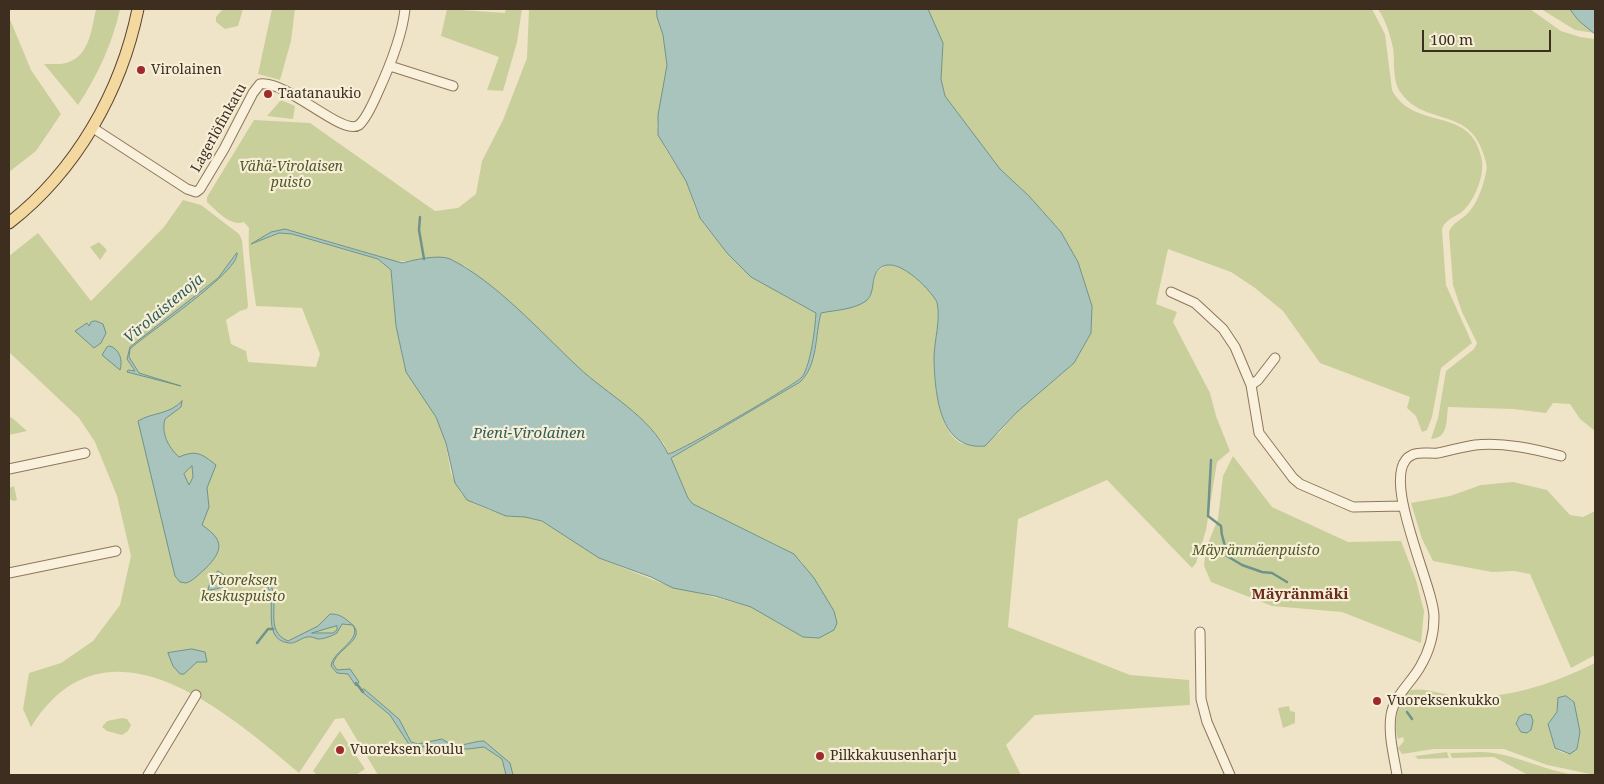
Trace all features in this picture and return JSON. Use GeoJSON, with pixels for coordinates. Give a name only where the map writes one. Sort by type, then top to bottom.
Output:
{"type":"FeatureCollection","features":[{"type":"Feature","properties":{"kind":"main road"},"geometry":{"type":"LineString","coordinates":[[9,223],[28,208],[56,178],[93,128],[122,64],[138,9]]}},
{"type":"Feature","properties":{"kind":"street"},"geometry":{"type":"LineString","coordinates":[[405,9],[390,66],[453,86]]}},
{"type":"Feature","properties":{"kind":"street","name":"Lagerlöfinkatu"},"geometry":{"type":"LineString","coordinates":[[93,128],[179,185],[196,192],[200,189],[224,150],[257,87],[264,84],[270,85],[296,95],[340,124],[350,128],[359,124],[363,119],[390,66]]}},
{"type":"Feature","properties":{"kind":"street"},"geometry":{"type":"LineString","coordinates":[[1171,292],[1195,303],[1223,329],[1235,347],[1251,384],[1259,433],[1293,478],[1300,484],[1353,507],[1403,506]]}},
{"type":"Feature","properties":{"kind":"street"},"geometry":{"type":"LineString","coordinates":[[1251,384],[1258,380],[1275,358]]}},
{"type":"Feature","properties":{"kind":"street"},"geometry":{"type":"LineString","coordinates":[[1397,775],[1391,734],[1392,714],[1400,695],[1424,659],[1430,645],[1434,616],[1432,597],[1413,546],[1403,506],[1402,474],[1405,462],[1412,454],[1436,453],[1477,445],[1515,446],[1561,456]]}},
{"type":"Feature","properties":{"kind":"street"},"geometry":{"type":"LineString","coordinates":[[9,469],[85,454]]}},
{"type":"Feature","properties":{"kind":"street"},"geometry":{"type":"LineString","coordinates":[[9,573],[116,551]]}},
{"type":"Feature","properties":{"kind":"street"},"geometry":{"type":"LineString","coordinates":[[1200,632],[1201,699],[1207,722],[1230,775]]}},
{"type":"Feature","properties":{"kind":"street"},"geometry":{"type":"LineString","coordinates":[[148,775],[196,695]]}},
{"type":"Feature","properties":{"kind":"green space"},"geometry":{"type":"Polygon","coordinates":[[[96,9],[120,9],[104,59],[78,105],[44,64],[70,62],[83,51],[90,36],[96,9]]]}},
{"type":"Feature","properties":{"kind":"green space"},"geometry":{"type":"Polygon","coordinates":[[[223,9],[243,9],[238,26],[225,29],[216,22],[216,17],[223,9]]]}},
{"type":"Feature","properties":{"kind":"green space"},"geometry":{"type":"Polygon","coordinates":[[[272,9],[295,9],[291,41],[280,80],[258,74],[272,9]]]}},
{"type":"Feature","properties":{"kind":"green space"},"geometry":{"type":"Polygon","coordinates":[[[447,9],[505,13],[506,9],[522,9],[517,42],[503,91],[487,90],[499,57],[441,36],[447,9]]]}},
{"type":"Feature","properties":{"kind":"green space"},"geometry":{"type":"Polygon","coordinates":[[[529,9],[657,9],[667,65],[657,126],[665,148],[686,181],[696,210],[704,224],[727,253],[751,277],[816,313],[810,355],[802,377],[795,383],[736,418],[668,454],[664,444],[644,422],[578,368],[497,291],[465,266],[424,259],[396,262],[285,229],[251,244],[279,233],[292,234],[378,259],[391,270],[396,326],[405,368],[431,408],[444,434],[451,473],[461,493],[473,503],[511,517],[525,517],[542,521],[604,560],[661,583],[751,607],[809,638],[819,638],[834,611],[801,561],[781,547],[693,504],[688,498],[671,458],[800,382],[806,375],[813,358],[821,313],[854,306],[869,297],[876,273],[886,265],[893,265],[915,277],[937,302],[935,372],[938,401],[946,426],[953,436],[964,444],[980,447],[999,433],[1017,412],[1074,363],[1091,333],[1092,306],[1078,262],[1061,232],[1029,196],[1000,169],[945,96],[941,79],[943,43],[928,9],[1372,9],[1385,34],[1392,90],[1400,101],[1410,109],[1421,114],[1455,124],[1465,130],[1474,140],[1481,156],[1482,170],[1476,192],[1464,210],[1445,223],[1442,230],[1446,285],[1472,343],[1441,368],[1432,417],[1427,430],[1422,432],[1416,416],[1407,408],[1410,397],[1320,363],[1283,311],[1255,288],[1231,272],[1168,249],[1156,304],[1177,312],[1173,322],[1210,393],[1216,416],[1230,451],[1217,462],[1206,530],[1196,563],[1192,568],[1107,480],[1018,519],[1008,627],[1130,675],[1189,680],[1190,705],[1035,715],[1006,745],[1021,775],[378,775],[344,718],[335,719],[299,773],[237,723],[202,700],[166,682],[130,672],[94,675],[61,692],[31,727],[23,709],[29,673],[61,663],[93,641],[120,605],[131,556],[117,496],[95,442],[79,418],[9,352],[9,256],[38,233],[91,301],[164,227],[183,200],[201,205],[239,234],[242,240],[248,306],[247,309],[226,320],[231,344],[246,351],[248,362],[316,367],[320,354],[302,308],[256,306],[250,257],[249,228],[244,222],[234,222],[224,217],[207,202],[207,197],[254,120],[310,123],[435,211],[458,208],[476,194],[482,161],[503,120],[527,58],[529,9]]]}},
{"type":"Feature","properties":{"kind":"green space"},"geometry":{"type":"Polygon","coordinates":[[[1378,9],[1530,9],[1561,31],[1595,39],[1595,431],[1580,419],[1570,404],[1553,403],[1546,413],[1513,409],[1448,407],[1444,432],[1437,438],[1431,439],[1438,418],[1446,371],[1474,349],[1477,343],[1462,312],[1453,285],[1449,232],[1452,226],[1471,210],[1480,194],[1487,170],[1483,153],[1468,129],[1422,110],[1401,93],[1396,83],[1391,38],[1378,9]]]}},
{"type":"Feature","properties":{"kind":"green space"},"geometry":{"type":"Polygon","coordinates":[[[1541,9],[1570,9],[1579,21],[1594,33],[1575,30],[1541,9]]]}},
{"type":"Feature","properties":{"kind":"green space"},"geometry":{"type":"Polygon","coordinates":[[[9,17],[31,70],[61,114],[36,151],[9,172],[9,17]]]}},
{"type":"Feature","properties":{"kind":"green space"},"geometry":{"type":"Polygon","coordinates":[[[281,100],[295,106],[293,119],[267,116],[281,100]]]}},
{"type":"Feature","properties":{"kind":"green space"},"geometry":{"type":"Polygon","coordinates":[[[99,242],[107,250],[100,260],[90,247],[99,242]]]}},
{"type":"Feature","properties":{"kind":"green space"},"geometry":{"type":"Polygon","coordinates":[[[11,417],[27,431],[9,435],[9,419],[11,417]]]}},
{"type":"Feature","properties":{"kind":"green space","name":"Mäyränmäenpuisto"},"geometry":{"type":"Polygon","coordinates":[[[1233,456],[1272,507],[1348,542],[1401,541],[1416,580],[1424,611],[1421,643],[1342,612],[1272,606],[1211,582],[1204,566],[1206,548],[1218,519],[1223,476],[1233,456]]]}},
{"type":"Feature","properties":{"kind":"green space"},"geometry":{"type":"Polygon","coordinates":[[[1513,482],[1547,490],[1570,515],[1583,517],[1595,511],[1595,655],[1571,668],[1530,574],[1514,571],[1492,572],[1433,561],[1422,539],[1411,503],[1450,496],[1481,485],[1513,482]]]}},
{"type":"Feature","properties":{"kind":"green space"},"geometry":{"type":"Polygon","coordinates":[[[14,486],[17,500],[14,501],[9,499],[9,488],[14,486]]]}},
{"type":"Feature","properties":{"kind":"green space"},"geometry":{"type":"Polygon","coordinates":[[[1595,663],[1595,775],[1547,765],[1504,749],[1434,749],[1402,754],[1398,748],[1404,741],[1403,737],[1398,739],[1396,726],[1397,712],[1402,699],[1411,690],[1418,689],[1465,697],[1499,695],[1548,683],[1595,663]],[[1572,699],[1557,707],[1557,712],[1548,724],[1553,743],[1557,749],[1568,754],[1577,749],[1580,732],[1572,699]],[[1517,719],[1516,726],[1522,732],[1528,733],[1532,723],[1517,719]]]}},
{"type":"Feature","properties":{"kind":"green space"},"geometry":{"type":"Polygon","coordinates":[[[1289,706],[1290,711],[1295,712],[1295,723],[1283,728],[1278,708],[1289,706]]]}},
{"type":"Feature","properties":{"kind":"green space"},"geometry":{"type":"Polygon","coordinates":[[[127,719],[131,725],[128,731],[122,735],[107,731],[102,727],[107,721],[127,719]]]}},
{"type":"Feature","properties":{"kind":"green space","name":"Vuoreksen koulu"},"geometry":{"type":"Polygon","coordinates":[[[340,731],[365,769],[356,775],[317,775],[313,771],[340,731]]]}},
{"type":"Feature","properties":{"kind":"green space"},"geometry":{"type":"Polygon","coordinates":[[[1447,752],[1449,758],[1418,759],[1415,756],[1447,752]]]}},
{"type":"Feature","properties":{"kind":"green space"},"geometry":{"type":"Polygon","coordinates":[[[1481,752],[1505,755],[1575,775],[1528,775],[1494,757],[1452,758],[1450,753],[1481,752]]]}},
{"type":"Feature","properties":{"kind":"water","name":"Pieni-Virolainen"},"geometry":{"type":"Polygon","coordinates":[[[657,9],[928,9],[943,43],[941,79],[945,96],[1000,169],[1029,196],[1061,232],[1078,262],[1092,306],[1091,333],[1074,363],[1017,412],[985,446],[970,445],[958,439],[949,430],[938,403],[934,359],[938,316],[937,302],[927,289],[911,274],[894,265],[886,265],[876,272],[871,294],[866,301],[850,308],[821,313],[813,358],[806,375],[800,382],[671,458],[688,498],[693,504],[794,554],[814,578],[834,611],[837,623],[834,630],[819,638],[803,637],[751,607],[715,596],[673,588],[651,577],[599,558],[542,521],[525,517],[506,516],[467,500],[455,483],[446,443],[436,417],[406,372],[396,326],[391,270],[378,259],[292,234],[279,233],[251,244],[271,232],[285,229],[402,263],[433,257],[450,259],[467,268],[500,293],[578,367],[640,417],[651,428],[668,454],[735,418],[802,377],[814,337],[816,313],[751,277],[727,253],[700,218],[686,181],[658,135],[658,115],[667,65],[657,9]]]}},
{"type":"Feature","properties":{"kind":"water"},"geometry":{"type":"Polygon","coordinates":[[[1570,9],[1593,9],[1595,11],[1595,34],[1579,21],[1570,9]]]}},
{"type":"Feature","properties":{"kind":"water"},"geometry":{"type":"Polygon","coordinates":[[[237,253],[234,261],[225,273],[210,287],[130,349],[129,357],[139,373],[181,386],[127,372],[128,370],[135,371],[127,359],[130,347],[218,278],[237,253]]]}},
{"type":"Feature","properties":{"kind":"water"},"geometry":{"type":"Polygon","coordinates":[[[96,321],[103,324],[106,333],[101,343],[94,348],[75,331],[87,323],[89,326],[91,322],[96,321]]]}},
{"type":"Feature","properties":{"kind":"water"},"geometry":{"type":"Polygon","coordinates":[[[110,346],[120,356],[120,370],[102,355],[107,347],[110,346]]]}},
{"type":"Feature","properties":{"kind":"water"},"geometry":{"type":"Polygon","coordinates":[[[182,401],[181,407],[165,419],[164,424],[166,439],[172,449],[179,457],[194,453],[216,465],[207,488],[209,507],[202,525],[218,541],[218,551],[205,569],[194,579],[186,583],[180,582],[175,576],[138,421],[177,406],[182,401]],[[192,466],[184,474],[189,485],[193,477],[192,466]]]}},
{"type":"Feature","properties":{"kind":"water"},"geometry":{"type":"Polygon","coordinates":[[[218,571],[231,580],[254,576],[270,584],[273,591],[276,630],[280,636],[288,641],[318,626],[330,614],[342,617],[352,625],[342,624],[337,633],[325,638],[308,637],[294,643],[279,640],[274,633],[272,624],[270,594],[267,586],[261,581],[248,580],[208,590],[210,582],[218,571]],[[337,626],[312,633],[333,633],[337,630],[337,626]]]}},
{"type":"Feature","properties":{"kind":"water"},"geometry":{"type":"Polygon","coordinates":[[[353,626],[356,633],[355,638],[340,652],[351,641],[355,631],[353,626]]]}},
{"type":"Feature","properties":{"kind":"water"},"geometry":{"type":"Polygon","coordinates":[[[192,649],[205,652],[207,662],[197,662],[184,674],[180,674],[173,666],[168,653],[192,649]]]}},
{"type":"Feature","properties":{"kind":"water"},"geometry":{"type":"Polygon","coordinates":[[[340,652],[333,664],[337,670],[350,669],[359,682],[356,686],[348,674],[337,673],[331,666],[333,660],[340,652]]]}},
{"type":"Feature","properties":{"kind":"water"},"geometry":{"type":"Polygon","coordinates":[[[364,689],[399,719],[411,742],[418,744],[442,739],[448,743],[459,745],[484,741],[510,763],[513,775],[506,775],[502,759],[484,747],[468,749],[410,746],[390,715],[361,691],[364,689]]]}},
{"type":"Feature","properties":{"kind":"water"},"geometry":{"type":"Polygon","coordinates":[[[1566,696],[1574,702],[1580,732],[1577,749],[1570,754],[1555,748],[1548,724],[1557,712],[1558,698],[1566,696]]]}},
{"type":"Feature","properties":{"kind":"water"},"geometry":{"type":"Polygon","coordinates":[[[1525,714],[1531,715],[1533,721],[1531,730],[1527,733],[1521,732],[1516,724],[1519,717],[1525,714]]]}},
{"type":"Feature","properties":{"kind":"waterway"},"geometry":{"type":"LineString","coordinates":[[420,217],[419,230],[424,259]]}},
{"type":"Feature","properties":{"kind":"waterway"},"geometry":{"type":"LineString","coordinates":[[1211,460],[1208,516],[1221,526],[1227,556],[1242,565],[1262,572],[1272,573],[1287,582]]}},
{"type":"Feature","properties":{"kind":"waterway"},"geometry":{"type":"LineString","coordinates":[[257,643],[268,629],[273,629]]}},
{"type":"Feature","properties":{"kind":"waterway"},"geometry":{"type":"LineString","coordinates":[[356,683],[363,692]]}},
{"type":"Feature","properties":{"kind":"waterway"},"geometry":{"type":"LineString","coordinates":[[1407,712],[1412,719]]}},
{"type":"Feature","properties":{"kind":"place","name":"Virolainen"},"geometry":{"type":"Point","coordinates":[141,70]}},
{"type":"Feature","properties":{"kind":"place","name":"Taatanaukio"},"geometry":{"type":"Point","coordinates":[268,94]}},
{"type":"Feature","properties":{"kind":"place","name":"Vuoreksenkukko"},"geometry":{"type":"Point","coordinates":[1377,701]}},
{"type":"Feature","properties":{"kind":"place","name":"Vuoreksen koulu"},"geometry":{"type":"Point","coordinates":[340,750]}},
{"type":"Feature","properties":{"kind":"place","name":"Pilkkakuusenharju"},"geometry":{"type":"Point","coordinates":[820,756]}},
{"type":"Feature","properties":{"kind":"district","name":"Mäyränmäki"},"geometry":{"type":"Point","coordinates":[1300,595]}},
{"type":"Feature","properties":{"kind":"park label","name":"Vähä-Virolaisen puisto"},"geometry":{"type":"Point","coordinates":[291,176]}},
{"type":"Feature","properties":{"kind":"park label","name":"Vuoreksen keskuspuisto"},"geometry":{"type":"Point","coordinates":[243,590]}},
{"type":"Feature","properties":{"kind":"water label","name":"Virolaistenoja"},"geometry":{"type":"Point","coordinates":[164,309]}}]}
